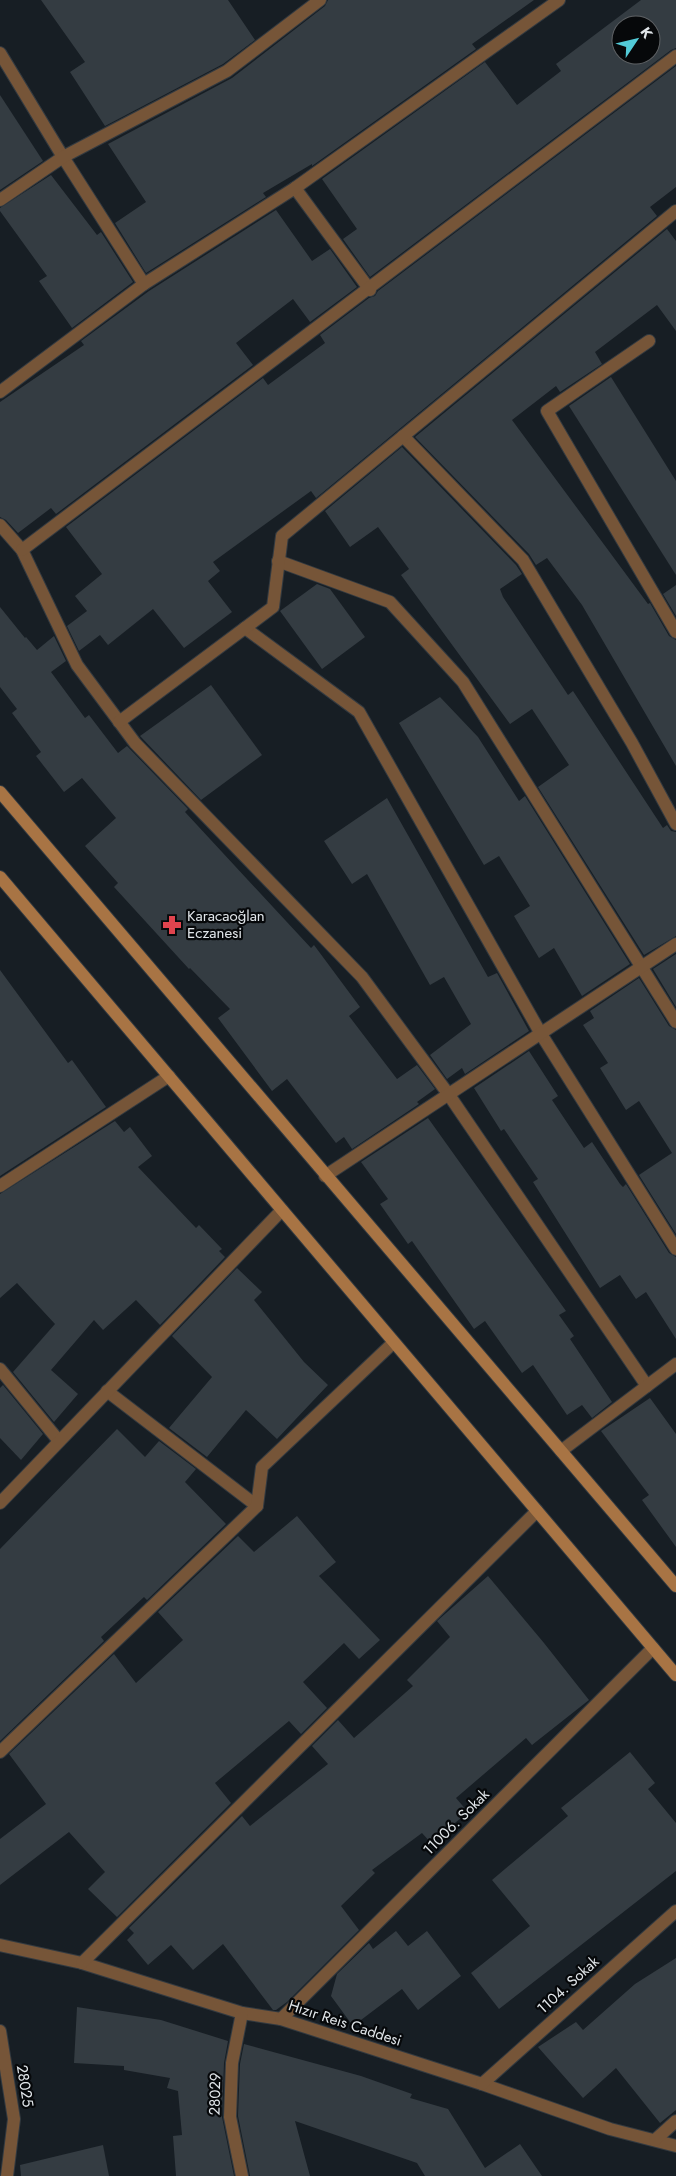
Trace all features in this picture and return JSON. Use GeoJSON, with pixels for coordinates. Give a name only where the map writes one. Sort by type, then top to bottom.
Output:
{"type":"FeatureCollection","features":[{"type":"Feature","properties":{"kind":"main road"},"geometry":{"type":"LineString","coordinates":[[0,792],[325,1176],[676,1585]]}},
{"type":"Feature","properties":{"kind":"main road"},"geometry":{"type":"LineString","coordinates":[[0,876],[393,1343],[676,1675]]}},
{"type":"Feature","properties":{"kind":"street"},"geometry":{"type":"LineString","coordinates":[[0,200],[63,157],[227,70],[320,0]]}},
{"type":"Feature","properties":{"kind":"street"},"geometry":{"type":"LineString","coordinates":[[0,392],[144,284],[295,188],[559,0]]}},
{"type":"Feature","properties":{"kind":"street"},"geometry":{"type":"LineString","coordinates":[[0,53],[63,157],[144,284]]}},
{"type":"Feature","properties":{"kind":"street"},"geometry":{"type":"LineString","coordinates":[[22,550],[370,290],[676,56]]}},
{"type":"Feature","properties":{"kind":"street"},"geometry":{"type":"LineString","coordinates":[[295,188],[370,290]]}},
{"type":"Feature","properties":{"kind":"street"},"geometry":{"type":"LineString","coordinates":[[119,722],[273,607],[282,536],[676,213]]}},
{"type":"Feature","properties":{"kind":"street"},"geometry":{"type":"LineString","coordinates":[[650,341],[547,411],[676,632]]}},
{"type":"Feature","properties":{"kind":"street"},"geometry":{"type":"LineString","coordinates":[[403,436],[523,560],[632,743],[676,824]]}},
{"type":"Feature","properties":{"kind":"street"},"geometry":{"type":"LineString","coordinates":[[0,525],[22,550],[78,664],[134,743],[362,977],[449,1095],[647,1386]]}},
{"type":"Feature","properties":{"kind":"street"},"geometry":{"type":"LineString","coordinates":[[278,561],[390,602],[456,674],[468,690],[676,1022]]}},
{"type":"Feature","properties":{"kind":"street"},"geometry":{"type":"LineString","coordinates":[[245,628],[358,712],[541,1034],[676,1249]]}},
{"type":"Feature","properties":{"kind":"street"},"geometry":{"type":"LineString","coordinates":[[325,1176],[676,944]]}},
{"type":"Feature","properties":{"kind":"street"},"geometry":{"type":"LineString","coordinates":[[0,1186],[169,1076]]}},
{"type":"Feature","properties":{"kind":"street"},"geometry":{"type":"LineString","coordinates":[[0,1503],[282,1210]]}},
{"type":"Feature","properties":{"kind":"street"},"geometry":{"type":"LineString","coordinates":[[0,1752],[257,1506],[262,1467],[393,1343]]}},
{"type":"Feature","properties":{"kind":"street"},"geometry":{"type":"LineString","coordinates":[[561,1451],[676,1364]]}},
{"type":"Feature","properties":{"kind":"street"},"geometry":{"type":"LineString","coordinates":[[0,1369],[60,1441]]}},
{"type":"Feature","properties":{"kind":"street"},"geometry":{"type":"LineString","coordinates":[[107,1391],[257,1506]]}},
{"type":"Feature","properties":{"kind":"street"},"geometry":{"type":"LineString","coordinates":[[82,1964],[537,1511]]}},
{"type":"Feature","properties":{"kind":"street","name":"11006. Sokak"},"geometry":{"type":"LineString","coordinates":[[282,2019],[653,1648]]}},
{"type":"Feature","properties":{"kind":"street","name":"1104. Sokak"},"geometry":{"type":"LineString","coordinates":[[482,2084],[676,1912]]}},
{"type":"Feature","properties":{"kind":"street","name":"Hızır Reis Caddesi"},"geometry":{"type":"LineString","coordinates":[[0,1945],[82,1964],[242,2013],[282,2019],[482,2084],[610,2129],[676,2146]]}},
{"type":"Feature","properties":{"kind":"street","name":"28029"},"geometry":{"type":"LineString","coordinates":[[242,2013],[232,2063],[230,2117],[242,2176]]}},
{"type":"Feature","properties":{"kind":"street","name":"28025"},"geometry":{"type":"LineString","coordinates":[[0,2031],[14,2119],[8,2176]]}},
{"type":"Feature","properties":{"kind":"street"},"geometry":{"type":"LineString","coordinates":[[655,2140],[676,2121]]}},
{"type":"Feature","properties":{"kind":"building"},"geometry":{"type":"Polygon","coordinates":[[[41,0],[228,0],[255,40],[223,64],[105,126],[70,72],[85,62],[41,0]]]}},
{"type":"Feature","properties":{"kind":"building"},"geometry":{"type":"Polygon","coordinates":[[[328,0],[534,0],[472,44],[476,49],[312,166],[312,164],[263,193],[266,197],[146,273],[115,223],[146,202],[108,144],[232,78],[325,6],[328,0]]]}},
{"type":"Feature","properties":{"kind":"building"},"geometry":{"type":"Polygon","coordinates":[[[641,0],[676,0],[676,48],[661,58],[661,15],[621,15],[641,0]]]}},
{"type":"Feature","properties":{"kind":"building"},"geometry":{"type":"Polygon","coordinates":[[[611,23],[611,65],[651,65],[370,277],[343,239],[357,229],[322,179],[485,62],[517,105],[561,71],[556,64],[611,23]]]}},
{"type":"Feature","properties":{"kind":"building"},"geometry":{"type":"Polygon","coordinates":[[[676,66],[676,187],[650,207],[657,216],[316,498],[311,491],[213,562],[220,571],[208,581],[232,612],[184,648],[153,609],[108,645],[100,635],[79,651],[67,626],[87,611],[75,596],[102,574],[66,527],[263,378],[268,385],[325,343],[320,335],[369,298],[375,296],[378,291],[676,66]]]}},
{"type":"Feature","properties":{"kind":"building"},"geometry":{"type":"Polygon","coordinates":[[[0,95],[43,161],[0,190],[0,95]]]}},
{"type":"Feature","properties":{"kind":"building"},"geometry":{"type":"Polygon","coordinates":[[[51,175],[97,235],[101,232],[133,282],[72,328],[39,281],[47,276],[0,211],[0,208],[51,175]]]}},
{"type":"Feature","properties":{"kind":"building"},"geometry":{"type":"Polygon","coordinates":[[[276,210],[312,261],[330,249],[357,287],[310,322],[293,299],[236,343],[253,365],[56,514],[51,508],[18,533],[6,520],[0,517],[0,402],[84,345],[81,341],[149,291],[276,210]]]}},
{"type":"Feature","properties":{"kind":"building"},"geometry":{"type":"Polygon","coordinates":[[[667,229],[676,241],[676,331],[657,305],[595,352],[602,364],[560,392],[556,386],[512,420],[648,604],[650,603],[669,636],[676,640],[676,766],[582,605],[547,558],[536,565],[529,554],[415,437],[667,229]]]}},
{"type":"Feature","properties":{"kind":"building"},"geometry":{"type":"Polygon","coordinates":[[[611,377],[676,481],[676,575],[569,406],[611,377]]]}},
{"type":"Feature","properties":{"kind":"building"},"geometry":{"type":"Polygon","coordinates":[[[402,447],[516,565],[522,574],[500,589],[503,597],[568,695],[573,691],[663,828],[667,825],[671,831],[676,832],[676,936],[644,955],[538,787],[569,765],[532,709],[510,724],[401,575],[409,569],[378,527],[350,547],[325,511],[402,447]]]}},
{"type":"Feature","properties":{"kind":"building"},"geometry":{"type":"Polygon","coordinates":[[[317,584],[330,589],[365,637],[322,669],[280,611],[317,584]]]}},
{"type":"Feature","properties":{"kind":"building"},"geometry":{"type":"Polygon","coordinates":[[[676,585],[676,616],[663,594],[676,585]]]}},
{"type":"Feature","properties":{"kind":"building"},"geometry":{"type":"Polygon","coordinates":[[[0,607],[37,650],[54,636],[66,661],[51,672],[85,718],[89,715],[118,753],[127,746],[188,809],[185,812],[311,948],[314,945],[360,1007],[349,1016],[397,1079],[417,1065],[435,1089],[417,1102],[419,1104],[352,1149],[344,1137],[336,1143],[287,1079],[272,1091],[218,1018],[230,1009],[189,969],[114,887],[118,883],[85,846],[116,818],[82,778],[64,792],[36,756],[41,752],[12,713],[17,709],[0,687],[0,607]]]}},
{"type":"Feature","properties":{"kind":"building"},"geometry":{"type":"Polygon","coordinates":[[[211,685],[262,755],[201,800],[140,736],[211,685]]]}},
{"type":"Feature","properties":{"kind":"building"},"geometry":{"type":"Polygon","coordinates":[[[440,697],[478,737],[519,801],[525,796],[630,964],[582,996],[554,948],[539,958],[514,916],[530,906],[499,856],[484,865],[399,723],[440,697]]]}},
{"type":"Feature","properties":{"kind":"building"},"geometry":{"type":"Polygon","coordinates":[[[387,798],[488,977],[497,973],[529,1031],[465,1074],[462,1068],[447,1079],[430,1055],[471,1024],[444,977],[430,985],[367,874],[352,884],[324,841],[387,798]]]}},
{"type":"Feature","properties":{"kind":"building"},"geometry":{"type":"Polygon","coordinates":[[[676,954],[676,1007],[653,969],[676,954]]]}},
{"type":"Feature","properties":{"kind":"building"},"geometry":{"type":"Polygon","coordinates":[[[0,970],[68,1063],[72,1060],[106,1107],[0,1176],[0,970]]]}},
{"type":"Feature","properties":{"kind":"building"},"geometry":{"type":"Polygon","coordinates":[[[639,978],[669,1026],[676,1030],[676,1234],[639,1175],[672,1153],[639,1101],[626,1110],[600,1068],[608,1063],[583,1025],[594,1018],[590,1011],[639,978]]]}},
{"type":"Feature","properties":{"kind":"building"},"geometry":{"type":"Polygon","coordinates":[[[529,1051],[558,1096],[552,1100],[584,1148],[592,1142],[620,1184],[623,1187],[626,1184],[669,1253],[676,1257],[676,1339],[646,1292],[636,1299],[620,1275],[600,1288],[533,1182],[538,1179],[504,1129],[501,1131],[474,1088],[529,1051]]]}},
{"type":"Feature","properties":{"kind":"building"},"geometry":{"type":"Polygon","coordinates":[[[428,1118],[566,1311],[559,1315],[574,1336],[570,1339],[612,1402],[592,1418],[582,1405],[567,1415],[533,1365],[522,1373],[485,1321],[474,1329],[412,1241],[408,1244],[380,1204],[388,1199],[361,1162],[428,1118]]]}},
{"type":"Feature","properties":{"kind":"building"},"geometry":{"type":"Polygon","coordinates":[[[115,1121],[124,1132],[130,1127],[152,1156],[138,1167],[196,1228],[199,1225],[222,1249],[219,1251],[225,1257],[160,1325],[136,1300],[103,1330],[94,1320],[51,1370],[78,1394],[54,1422],[13,1372],[55,1324],[17,1283],[0,1298],[0,1194],[115,1121]]]}},
{"type":"Feature","properties":{"kind":"building"},"geometry":{"type":"Polygon","coordinates":[[[237,1268],[262,1292],[254,1300],[304,1362],[328,1385],[277,1439],[246,1410],[207,1457],[169,1428],[212,1377],[172,1336],[237,1268]]]}},
{"type":"Feature","properties":{"kind":"building"},"geometry":{"type":"Polygon","coordinates":[[[3,1385],[43,1434],[21,1460],[0,1438],[0,1388],[3,1385]]]}},
{"type":"Feature","properties":{"kind":"building"},"geometry":{"type":"Polygon","coordinates":[[[650,1398],[676,1434],[676,1547],[642,1500],[649,1495],[601,1431],[650,1398]]]}},
{"type":"Feature","properties":{"kind":"building"},"geometry":{"type":"Polygon","coordinates":[[[117,1429],[145,1457],[159,1441],[196,1469],[185,1482],[226,1524],[147,1600],[144,1597],[101,1637],[104,1641],[0,1741],[0,1549],[117,1429]]]}},
{"type":"Feature","properties":{"kind":"building"},"geometry":{"type":"Polygon","coordinates":[[[297,1516],[336,1562],[319,1576],[380,1640],[359,1659],[344,1643],[303,1682],[327,1708],[301,1734],[289,1721],[215,1783],[231,1803],[117,1917],[88,1889],[105,1872],[69,1832],[0,1885],[0,1839],[46,1804],[9,1754],[114,1654],[136,1683],[183,1640],[158,1612],[238,1536],[254,1552],[297,1516]]]}},
{"type":"Feature","properties":{"kind":"building"},"geometry":{"type":"Polygon","coordinates":[[[488,1576],[589,1700],[532,1745],[526,1738],[456,1798],[468,1812],[431,1843],[422,1833],[372,1870],[375,1873],[341,1906],[359,1930],[287,2002],[276,2010],[273,2010],[223,1944],[193,1970],[171,1945],[148,1965],[127,1940],[134,1933],[129,1928],[242,1816],[250,1826],[328,1764],[312,1746],[338,1720],[354,1738],[413,1686],[407,1680],[450,1637],[437,1621],[488,1576]]]}},
{"type":"Feature","properties":{"kind":"building"},"geometry":{"type":"Polygon","coordinates":[[[630,1752],[655,1783],[648,1789],[676,1823],[676,1871],[499,2009],[471,1973],[530,1926],[492,1880],[568,1816],[561,1808],[630,1752]]]}},
{"type":"Feature","properties":{"kind":"building"},"geometry":{"type":"Polygon","coordinates":[[[396,1931],[408,1946],[427,1931],[461,1976],[418,2010],[402,1989],[353,2026],[331,1996],[337,1974],[369,1943],[373,1949],[396,1931]]]}},
{"type":"Feature","properties":{"kind":"building"},"geometry":{"type":"Polygon","coordinates":[[[676,1958],[676,2110],[660,2123],[616,2068],[583,2098],[538,2047],[576,2022],[583,2030],[635,1984],[676,1958]]]}},
{"type":"Feature","properties":{"kind":"building"},"geometry":{"type":"Polygon","coordinates":[[[77,2007],[161,2020],[228,2041],[224,2063],[222,2117],[234,2176],[176,2176],[173,2136],[182,2135],[178,2091],[167,2088],[170,2078],[124,2070],[124,2066],[74,2063],[77,2007]]]}},
{"type":"Feature","properties":{"kind":"building"},"geometry":{"type":"Polygon","coordinates":[[[244,2044],[361,2076],[412,2094],[410,2098],[448,2109],[485,2168],[520,2144],[542,2176],[425,2176],[417,2163],[295,2121],[310,2176],[250,2176],[238,2116],[240,2064],[244,2044]]]}},
{"type":"Feature","properties":{"kind":"building"},"geometry":{"type":"Polygon","coordinates":[[[103,2145],[109,2176],[21,2176],[20,2165],[103,2145]]]}},
{"type":"Feature","properties":{"kind":"place","name":"Karacaoğlan Eczanesi"},"geometry":{"type":"Point","coordinates":[172,925]}}]}
